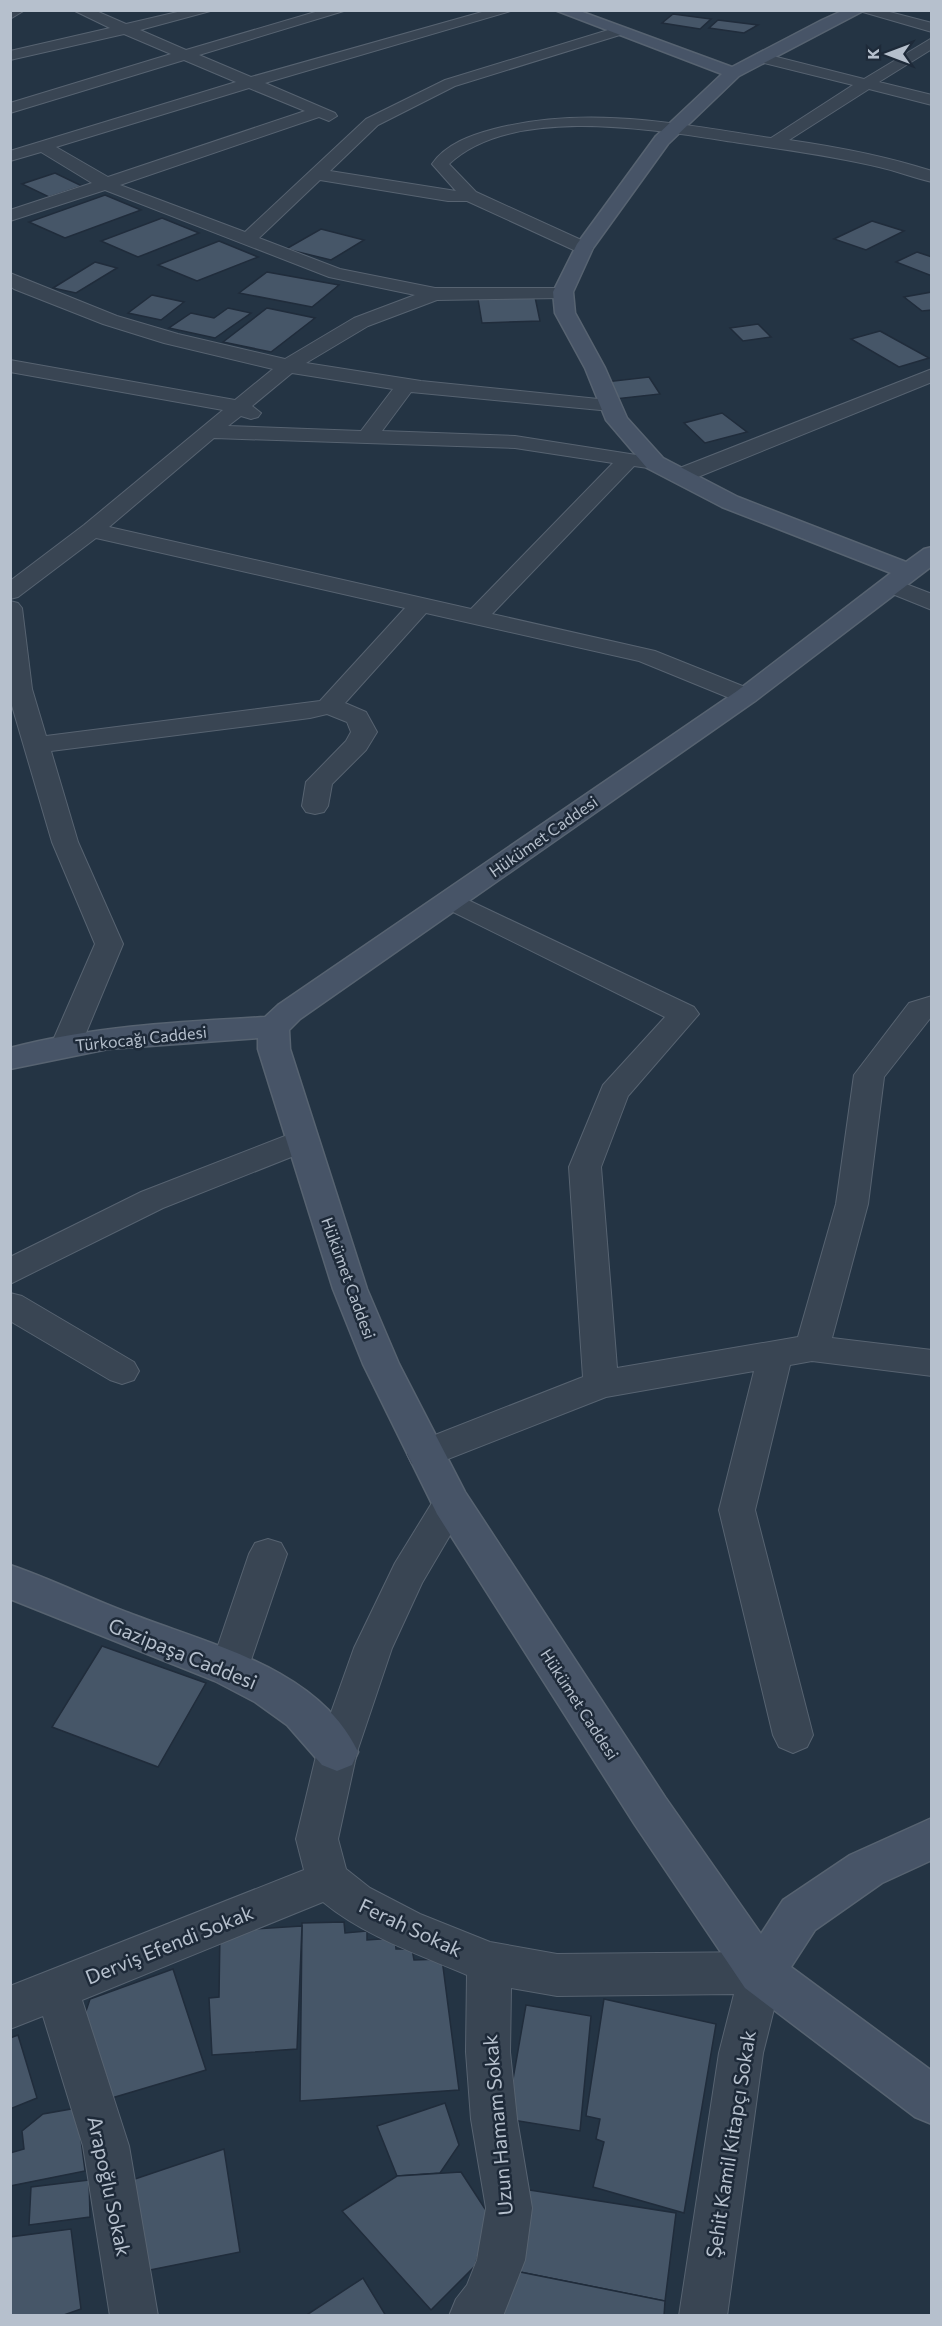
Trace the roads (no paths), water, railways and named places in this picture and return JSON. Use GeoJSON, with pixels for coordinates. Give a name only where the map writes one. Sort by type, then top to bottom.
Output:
{"type":"FeatureCollection","features":[{"type":"Feature","properties":{"kind":"street"},"geometry":{"type":"LineString","coordinates":[[10,15],[18,10]]}},
{"type":"Feature","properties":{"kind":"street"},"geometry":{"type":"LineString","coordinates":[[80,10],[252,82],[352,127],[372,122],[450,83],[618,31]]}},
{"type":"Feature","properties":{"kind":"street"},"geometry":{"type":"LineString","coordinates":[[14,53],[207,10]]}},
{"type":"Feature","properties":{"kind":"street"},"geometry":{"type":"LineString","coordinates":[[10,108],[340,10]]}},
{"type":"Feature","properties":{"kind":"street"},"geometry":{"type":"LineString","coordinates":[[10,156],[252,82],[507,10]]}},
{"type":"Feature","properties":{"kind":"street"},"geometry":{"type":"LineString","coordinates":[[562,10],[733,73]]}},
{"type":"Feature","properties":{"kind":"street"},"geometry":{"type":"LineString","coordinates":[[655,463],[617,420],[595,368],[565,313],[563,292],[584,248],[662,140],[733,73],[827,23],[858,10]]}},
{"type":"Feature","properties":{"kind":"street"},"geometry":{"type":"LineString","coordinates":[[863,10],[932,28]]}},
{"type":"Feature","properties":{"kind":"street"},"geometry":{"type":"LineString","coordinates":[[777,141],[932,42]]}},
{"type":"Feature","properties":{"kind":"street"},"geometry":{"type":"LineString","coordinates":[[761,58],[932,100]]}},
{"type":"Feature","properties":{"kind":"street"},"geometry":{"type":"LineString","coordinates":[[10,216],[109,185],[319,112]]}},
{"type":"Feature","properties":{"kind":"street"},"geometry":{"type":"LineString","coordinates":[[584,248],[470,196],[440,164],[450,151],[471,141],[505,131],[595,121],[777,141],[907,168],[932,177]]}},
{"type":"Feature","properties":{"kind":"street"},"geometry":{"type":"LineString","coordinates":[[249,238],[316,174],[352,127]]}},
{"type":"Feature","properties":{"kind":"street"},"geometry":{"type":"LineString","coordinates":[[44,147],[109,185],[335,273],[435,294],[563,292]]}},
{"type":"Feature","properties":{"kind":"street"},"geometry":{"type":"LineString","coordinates":[[907,168],[923,158]]}},
{"type":"Feature","properties":{"kind":"street"},"geometry":{"type":"LineString","coordinates":[[316,174],[448,196],[470,196]]}},
{"type":"Feature","properties":{"kind":"street"},"geometry":{"type":"LineString","coordinates":[[10,278],[21,285],[109,320],[181,341],[288,366],[406,385],[513,398],[611,405]]}},
{"type":"Feature","properties":{"kind":"street"},"geometry":{"type":"LineString","coordinates":[[10,592],[92,530],[288,366],[361,322],[435,294]]}},
{"type":"Feature","properties":{"kind":"street"},"geometry":{"type":"LineString","coordinates":[[10,366],[238,407],[279,424],[293,434]]}},
{"type":"Feature","properties":{"kind":"street"},"geometry":{"type":"LineString","coordinates":[[680,476],[932,375]]}},
{"type":"Feature","properties":{"kind":"street"},"geometry":{"type":"LineString","coordinates":[[367,436],[406,385]]}},
{"type":"Feature","properties":{"kind":"street"},"geometry":{"type":"LineString","coordinates":[[208,432],[515,442],[655,463],[730,502],[901,579],[932,603]]}},
{"type":"Feature","properties":{"kind":"street"},"geometry":{"type":"LineString","coordinates":[[476,617],[629,459]]}},
{"type":"Feature","properties":{"kind":"street"},"geometry":{"type":"LineString","coordinates":[[92,530],[647,656],[746,696]]}},
{"type":"Feature","properties":{"kind":"street","name":"Hükümet Caddesi"},"geometry":{"type":"LineString","coordinates":[[932,554],[746,696],[289,1012],[273,1027],[274,1049],[350,1289],[381,1364],[451,1503],[650,1811],[761,1973],[932,2100]]}},
{"type":"Feature","properties":{"kind":"street"},"geometry":{"type":"LineString","coordinates":[[36,745],[310,711],[329,705],[421,604]]}},
{"type":"Feature","properties":{"kind":"street"},"geometry":{"type":"LineString","coordinates":[[10,608],[20,689],[36,745],[65,842],[109,944],[66,1045]]}},
{"type":"Feature","properties":{"kind":"street"},"geometry":{"type":"LineString","coordinates":[[315,806],[319,782],[357,745],[364,732],[357,717],[329,705]]}},
{"type":"Feature","properties":{"kind":"street"},"geometry":{"type":"LineString","coordinates":[[452,900],[684,1014],[614,1092],[585,1167],[601,1384]]}},
{"type":"Feature","properties":{"kind":"street"},"geometry":{"type":"LineString","coordinates":[[812,1348],[852,1204],[869,1075],[919,1010],[932,1005]]}},
{"type":"Feature","properties":{"kind":"street","name":"Türkocağı Caddesi"},"geometry":{"type":"LineString","coordinates":[[10,1059],[66,1045],[156,1034],[273,1027]]}},
{"type":"Feature","properties":{"kind":"street"},"geometry":{"type":"LineString","coordinates":[[10,1272],[141,1205],[303,1140]]}},
{"type":"Feature","properties":{"kind":"street"},"geometry":{"type":"LineString","coordinates":[[10,1305],[122,1371]]}},
{"type":"Feature","properties":{"kind":"street"},"geometry":{"type":"LineString","coordinates":[[425,1454],[601,1384],[812,1348],[932,1363]]}},
{"type":"Feature","properties":{"kind":"street"},"geometry":{"type":"LineString","coordinates":[[775,1354],[737,1510],[793,1735]]}},
{"type":"Feature","properties":{"kind":"street"},"geometry":{"type":"LineString","coordinates":[[328,1880],[317,1839],[337,1752],[373,1648],[408,1574],[451,1503]]}},
{"type":"Feature","properties":{"kind":"street"},"geometry":{"type":"LineString","coordinates":[[229,1669],[268,1554]]}},
{"type":"Feature","properties":{"kind":"street","name":"Gazipaşa Caddesi"},"geometry":{"type":"LineString","coordinates":[[10,1581],[112,1624],[229,1669],[270,1689],[303,1712],[337,1752]]}},
{"type":"Feature","properties":{"kind":"street"},"geometry":{"type":"LineString","coordinates":[[761,1973],[799,1916],[866,1869],[932,1838]]}},
{"type":"Feature","properties":{"kind":"street","name":"Ferah Sokak"},"geometry":{"type":"LineString","coordinates":[[328,1880],[355,1902],[489,1963],[556,1975],[761,1973]]}},
{"type":"Feature","properties":{"kind":"street","name":"Derviş Efendi Sokak"},"geometry":{"type":"LineString","coordinates":[[10,2008],[328,1880]]}},
{"type":"Feature","properties":{"kind":"street","name":"Uzun Hamam Sokak"},"geometry":{"type":"LineString","coordinates":[[472,2316],[485,2301],[501,2260],[509,2208],[494,2119],[488,2052],[489,1963]]}},
{"type":"Feature","properties":{"kind":"street","name":"Şehit Kamil Kitapçı Sokak"},"geometry":{"type":"LineString","coordinates":[[703,2316],[741,2053],[761,1973]]}},
{"type":"Feature","properties":{"kind":"street","name":"Arapoğlu Sokak"},"geometry":{"type":"LineString","coordinates":[[57,1989],[106,2146],[134,2316]]}}]}
